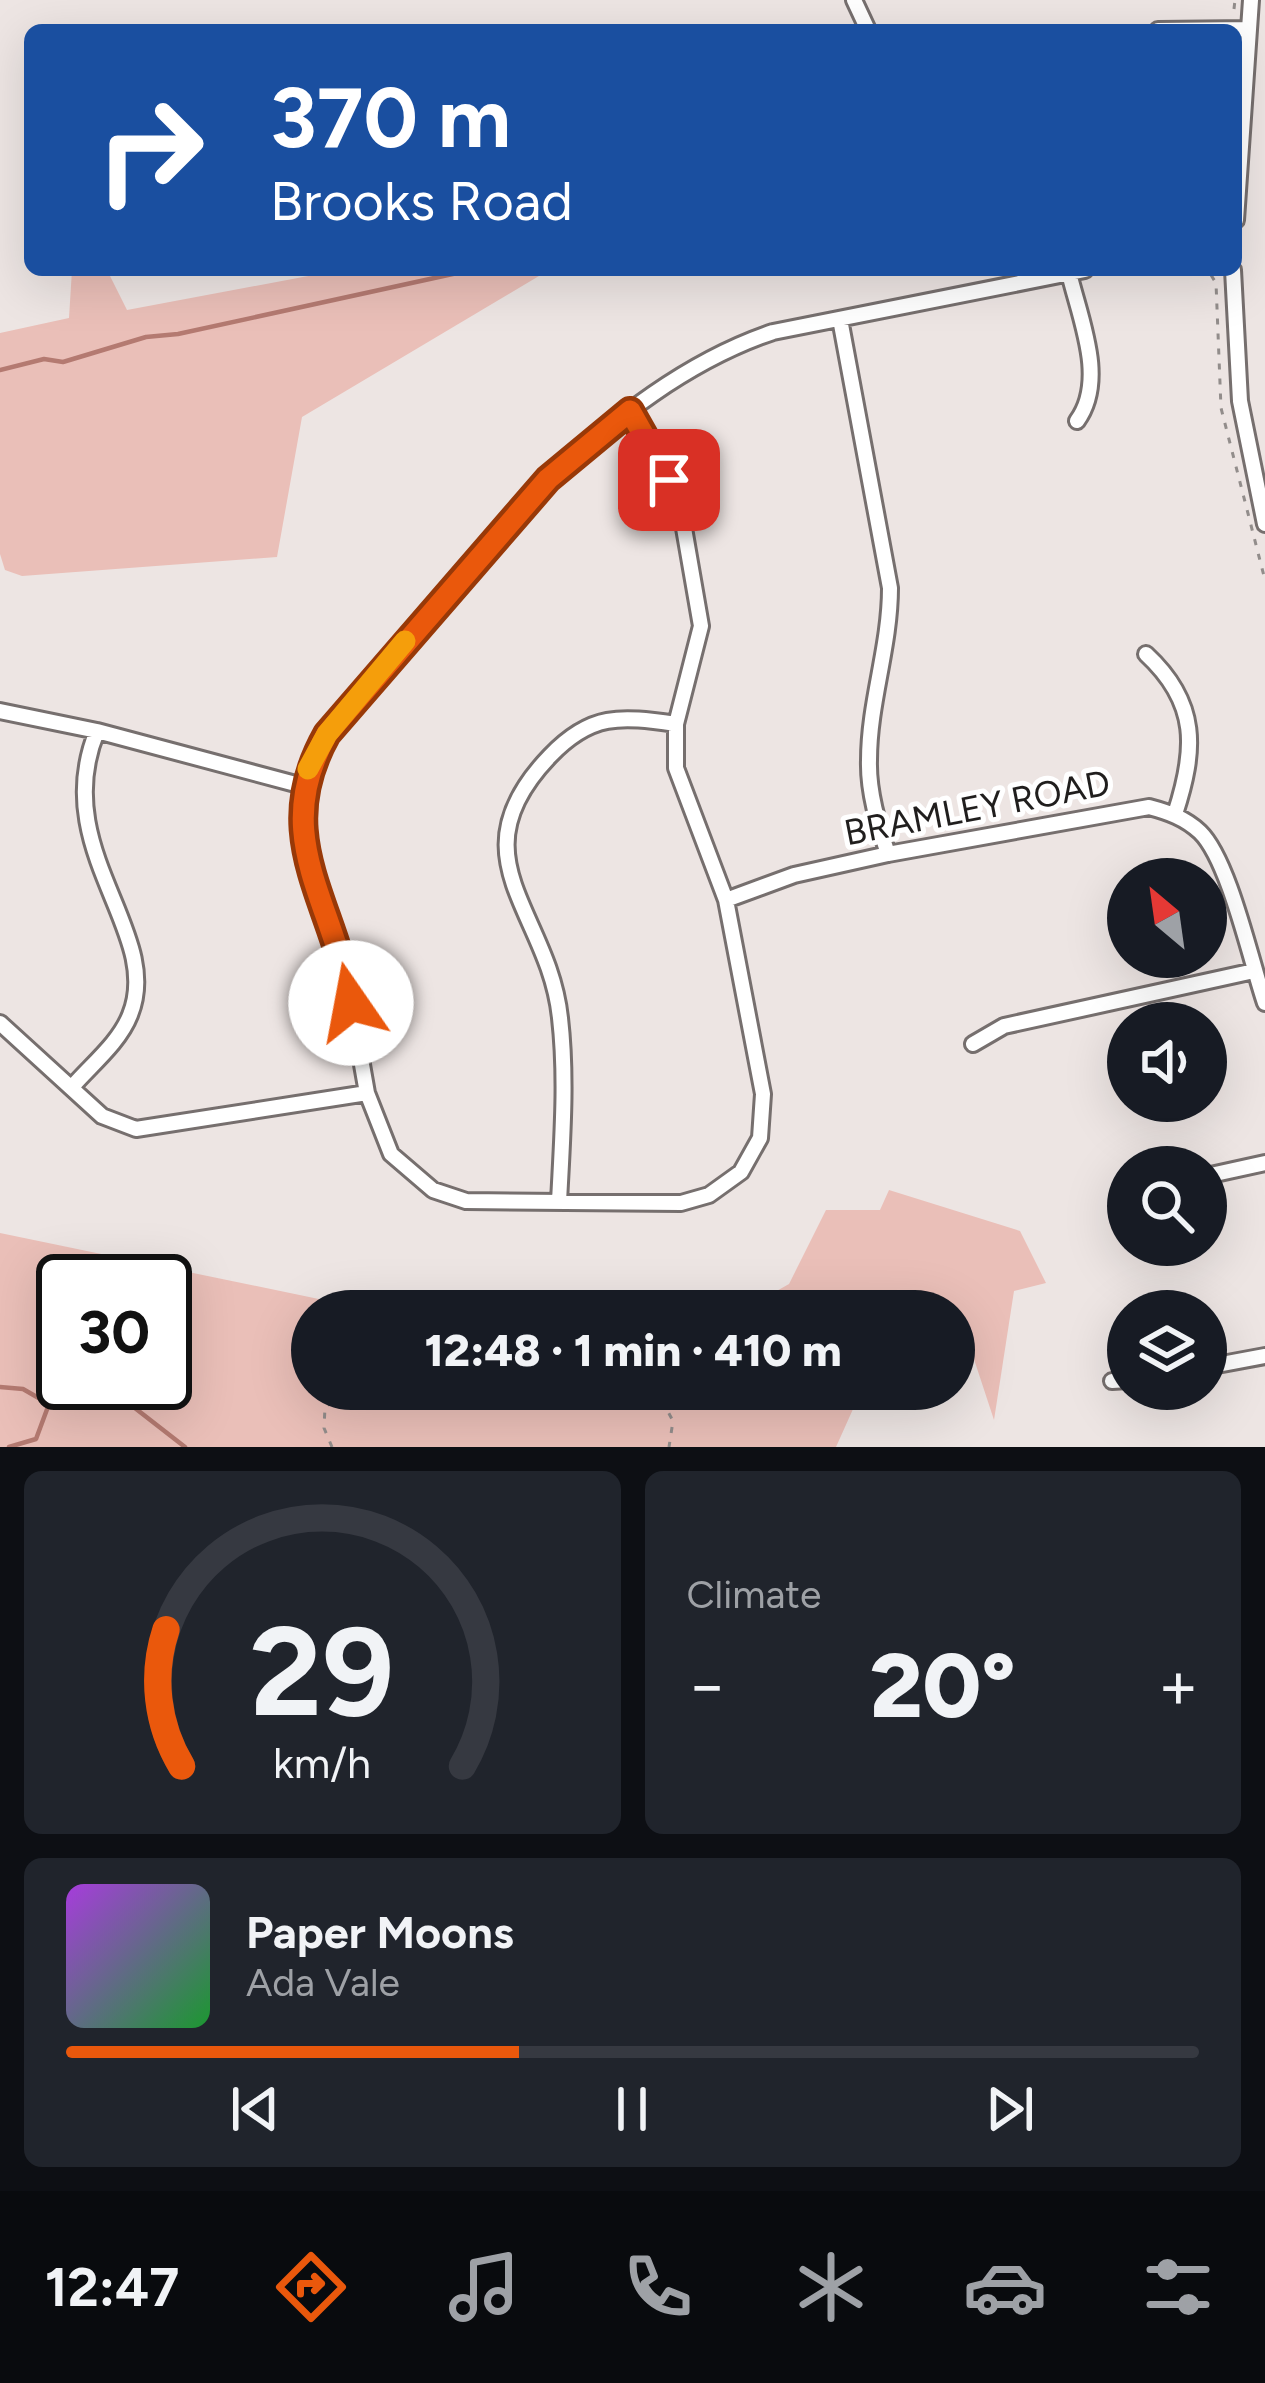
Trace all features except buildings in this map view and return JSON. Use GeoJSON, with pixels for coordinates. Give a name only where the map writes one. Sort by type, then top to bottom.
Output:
{"type":"FeatureCollection","features":[{"type":"Feature","properties":{"kind":"street"},"geometry":{"type":"LineString","coordinates":[[1242,132],[1251,0]]}},
{"type":"Feature","properties":{"kind":"street"},"geometry":{"type":"LineString","coordinates":[[1242,29],[1249,29]]}},
{"type":"Feature","properties":{"kind":"street"},"geometry":{"type":"LineString","coordinates":[[630,411],[658,455],[680,505],[700,626],[676,724],[680,788],[725,900],[763,1094],[760,1138],[748,1161],[721,1188],[681,1203],[466,1201],[433,1190],[391,1154],[367,1093],[343,957],[304,852],[299,816],[303,787],[327,734],[548,479],[630,411],[671,381],[738,344],[1054,276]]}},
{"type":"Feature","properties":{"kind":"street"},"geometry":{"type":"LineString","coordinates":[[1070,276],[1090,365],[1090,403],[1077,421]]}},
{"type":"Feature","properties":{"kind":"street"},"geometry":{"type":"LineString","coordinates":[[1233,276],[1242,416],[1265,524]]}},
{"type":"Feature","properties":{"kind":"street"},"geometry":{"type":"LineString","coordinates":[[839,319],[890,588],[890,633],[868,762],[876,818],[888,854]]}},
{"type":"Feature","properties":{"kind":"street"},"geometry":{"type":"LineString","coordinates":[[1146,654],[1169,675],[1191,739],[1190,767],[1175,814],[1202,834],[1220,863],[1265,1003]]}},
{"type":"Feature","properties":{"kind":"street"},"geometry":{"type":"LineString","coordinates":[[0,711],[97,731],[303,787]]}},
{"type":"Feature","properties":{"kind":"street"},"geometry":{"type":"LineString","coordinates":[[559,1202],[560,1015],[551,975],[511,878],[506,835],[510,812],[536,771],[586,725],[640,718],[676,724]]}},
{"type":"Feature","properties":{"kind":"street"},"geometry":{"type":"LineString","coordinates":[[72,1087],[122,1031],[136,992],[133,951],[86,829],[83,792],[97,731]]}},
{"type":"Feature","properties":{"kind":"street","name":"BRAMLEY ROAD"},"geometry":{"type":"LineString","coordinates":[[725,900],[794,874],[888,854],[1132,808],[1175,814]]}},
{"type":"Feature","properties":{"kind":"street"},"geometry":{"type":"LineString","coordinates":[[973,1044],[1004,1026],[1254,971]]}},
{"type":"Feature","properties":{"kind":"street"},"geometry":{"type":"LineString","coordinates":[[0,1023],[102,1116],[136,1129],[367,1093]]}},
{"type":"Feature","properties":{"kind":"street"},"geometry":{"type":"LineString","coordinates":[[1227,1171],[1265,1162]]}},
{"type":"Feature","properties":{"kind":"street"},"geometry":{"type":"LineString","coordinates":[[1227,1363],[1265,1356]]}},
{"type":"Feature","properties":{"kind":"path"},"geometry":{"type":"LineString","coordinates":[[1234,0],[1234,9]]}},
{"type":"Feature","properties":{"kind":"path"},"geometry":{"type":"LineString","coordinates":[[325,1410],[324,1428],[332,1447]]}},
{"type":"Feature","properties":{"kind":"path"},"geometry":{"type":"LineString","coordinates":[[667,1410],[673,1421],[668,1447]]}},
{"type":"Feature","properties":{"kind":"shaded area"},"geometry":{"type":"Polygon","coordinates":[[[72,276],[110,276],[127,310],[308,276],[539,276],[302,417],[277,557],[22,576],[5,570],[0,554],[0,333],[69,318],[72,276]]]}},
{"type":"Feature","properties":{"kind":"shaded area"},"geometry":{"type":"Polygon","coordinates":[[[889,1190],[1020,1231],[1046,1283],[1014,1291],[994,1420],[975,1362],[975,1290],[778,1290],[789,1284],[826,1210],[880,1210],[889,1190]]]}},
{"type":"Feature","properties":{"kind":"shaded area"},"geometry":{"type":"Polygon","coordinates":[[[0,1233],[101,1254],[36,1254],[36,1410],[192,1410],[192,1273],[291,1293],[291,1410],[853,1410],[836,1447],[0,1447],[0,1233]]]}},
{"type":"Feature","properties":{"kind":"waterway"},"geometry":{"type":"LineString","coordinates":[[0,370],[44,359],[63,362],[146,337],[444,276]]}},
{"type":"Feature","properties":{"kind":"waterway"},"geometry":{"type":"LineString","coordinates":[[0,1387],[23,1389],[36,1396]]}},
{"type":"Feature","properties":{"kind":"waterway"},"geometry":{"type":"LineString","coordinates":[[9,1447],[36,1439],[47,1410]]}},
{"type":"Feature","properties":{"kind":"waterway"},"geometry":{"type":"LineString","coordinates":[[137,1410],[185,1447]]}},
{"type":"Feature","properties":{"kind":"slow traffic"},"geometry":{"type":"LineString","coordinates":[[308,769],[327,734],[405,641]]}},
{"type":"Feature","properties":{"kind":"route"},"geometry":{"type":"LineString","coordinates":[[351,1003],[343,957],[304,852],[299,816],[309,765],[327,734],[548,479],[630,411],[669,480]]}}]}
